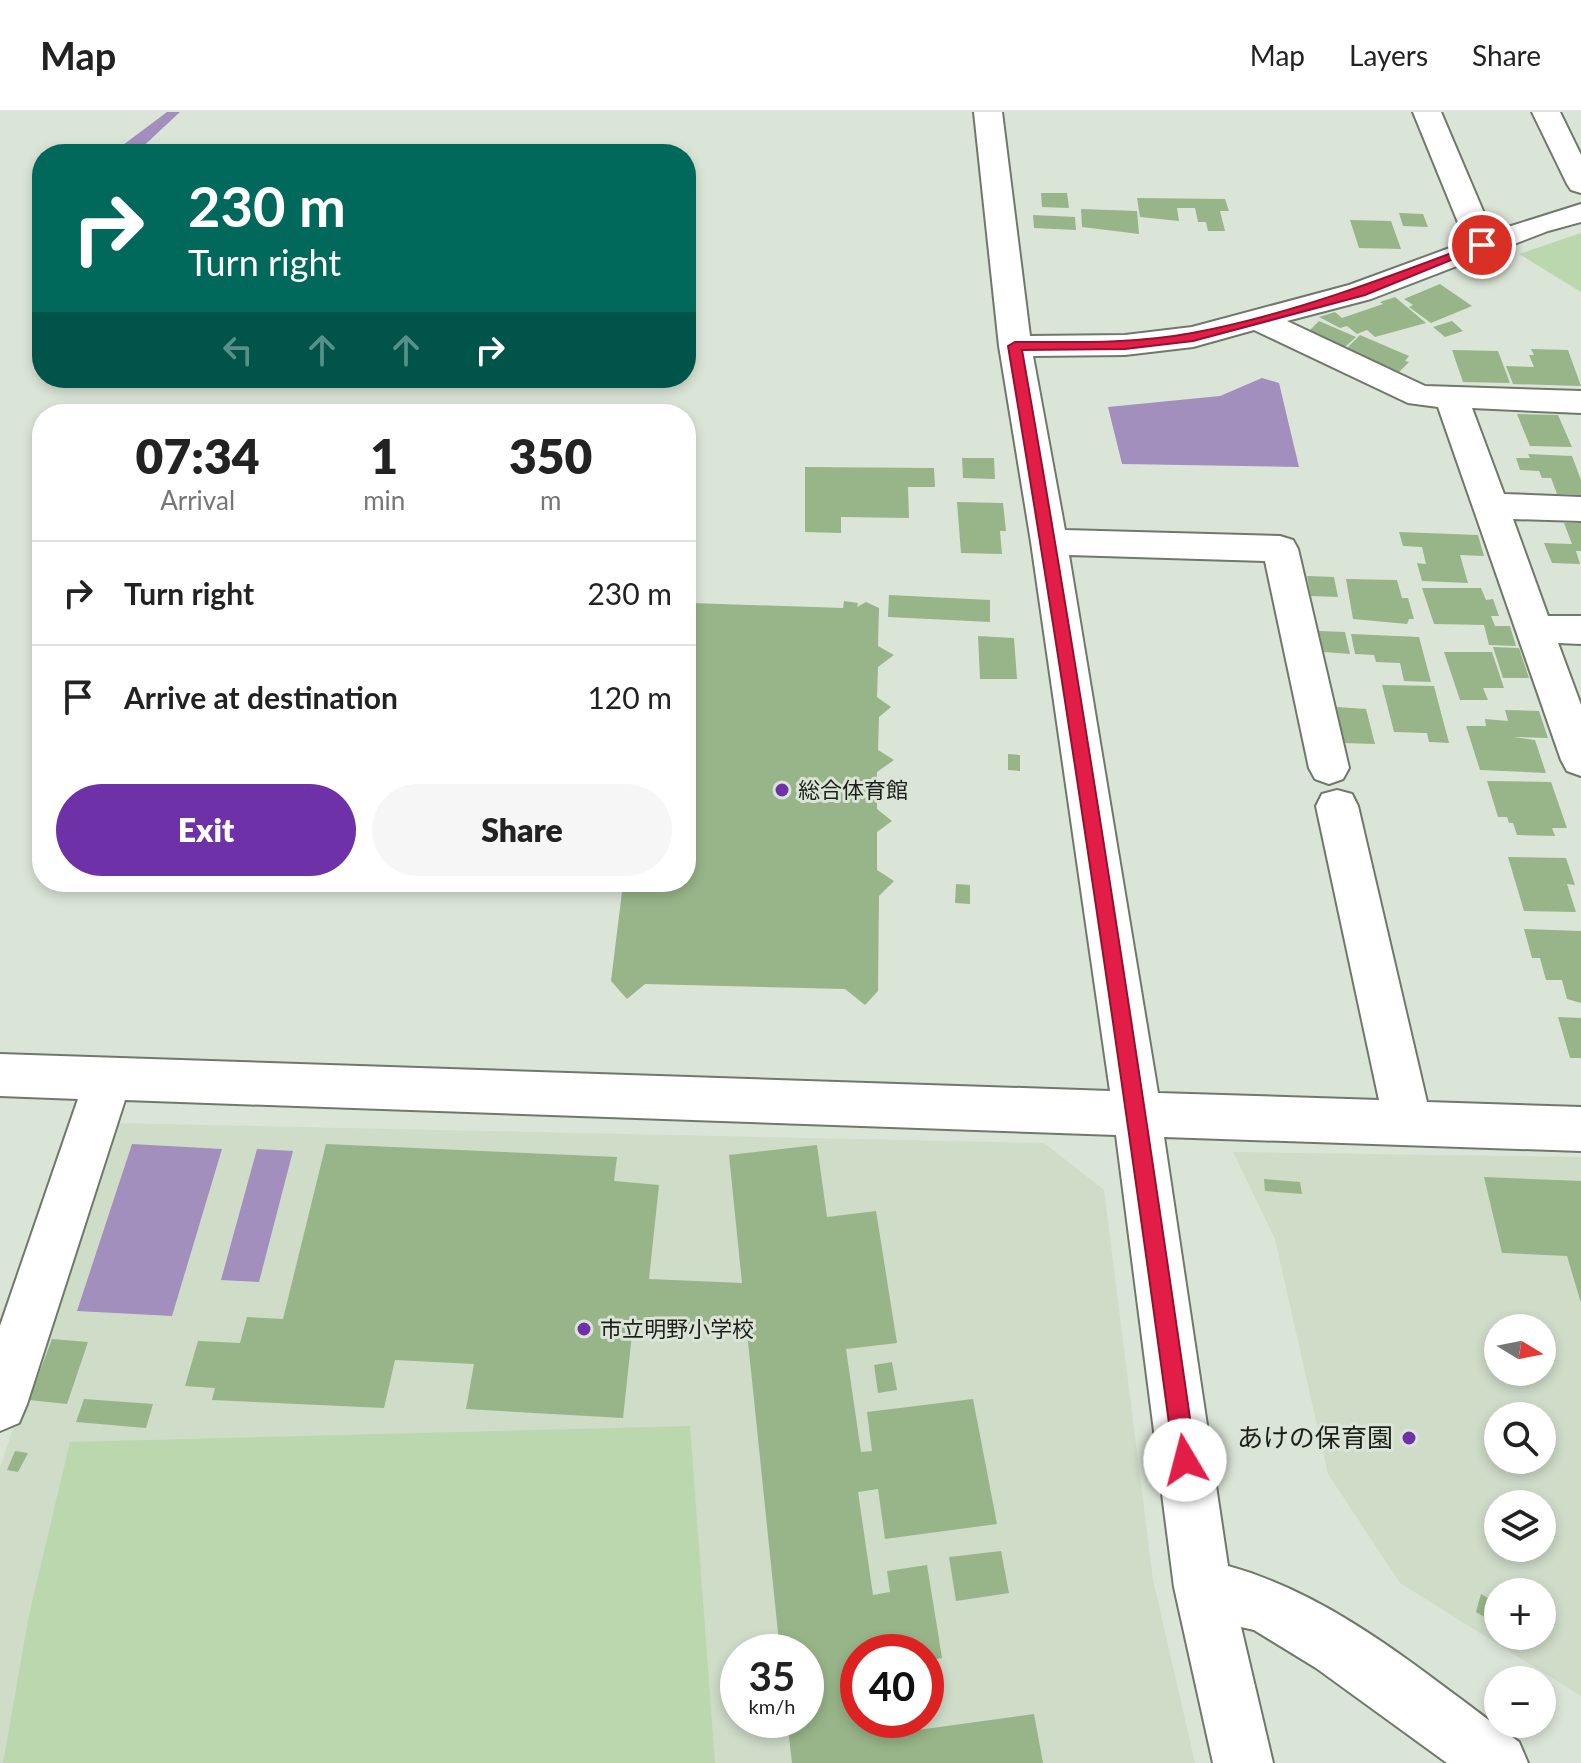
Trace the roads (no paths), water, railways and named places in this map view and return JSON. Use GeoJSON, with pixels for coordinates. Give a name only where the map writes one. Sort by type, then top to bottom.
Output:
{"type":"FeatureCollection","features":[{"type":"Feature","properties":{"kind":"street"},"geometry":{"type":"LineString","coordinates":[[988,112],[1015,346],[1049,542],[1137,1112],[1203,1587],[1243,1763]]}},
{"type":"Feature","properties":{"kind":"street"},"geometry":{"type":"LineString","coordinates":[[1427,112],[1482,245]]}},
{"type":"Feature","properties":{"kind":"street"},"geometry":{"type":"LineString","coordinates":[[1546,112],[1581,184]]}},
{"type":"Feature","properties":{"kind":"street"},"geometry":{"type":"LineString","coordinates":[[1015,346],[1148,344],[1193,337],[1394,281],[1482,245],[1581,213]]}},
{"type":"Feature","properties":{"kind":"street"},"geometry":{"type":"LineString","coordinates":[[1258,320],[1420,396],[1581,402]]}},
{"type":"Feature","properties":{"kind":"street"},"geometry":{"type":"LineString","coordinates":[[1452,399],[1581,760]]}},
{"type":"Feature","properties":{"kind":"street"},"geometry":{"type":"LineString","coordinates":[[1492,506],[1581,509]]}},
{"type":"Feature","properties":{"kind":"street"},"geometry":{"type":"LineString","coordinates":[[1049,542],[1280,549],[1408,1122]]}},
{"type":"Feature","properties":{"kind":"street"},"geometry":{"type":"LineString","coordinates":[[1535,629],[1581,630]]}},
{"type":"Feature","properties":{"kind":"street"},"geometry":{"type":"LineString","coordinates":[[0,1075],[1581,1129]]}},
{"type":"Feature","properties":{"kind":"street"},"geometry":{"type":"LineString","coordinates":[[0,1404],[108,1079]]}},
{"type":"Feature","properties":{"kind":"street"},"geometry":{"type":"LineString","coordinates":[[1203,1587],[1266,1605],[1337,1647],[1498,1763]]}},
{"type":"Feature","properties":{"kind":"place","name":"総合体育館"},"geometry":{"type":"Point","coordinates":[782,790]}},
{"type":"Feature","properties":{"kind":"place","name":"市立明野小学校"},"geometry":{"type":"Point","coordinates":[584,1329]}},
{"type":"Feature","properties":{"kind":"place","name":"あけの保育園"},"geometry":{"type":"Point","coordinates":[1409,1438]}}]}
